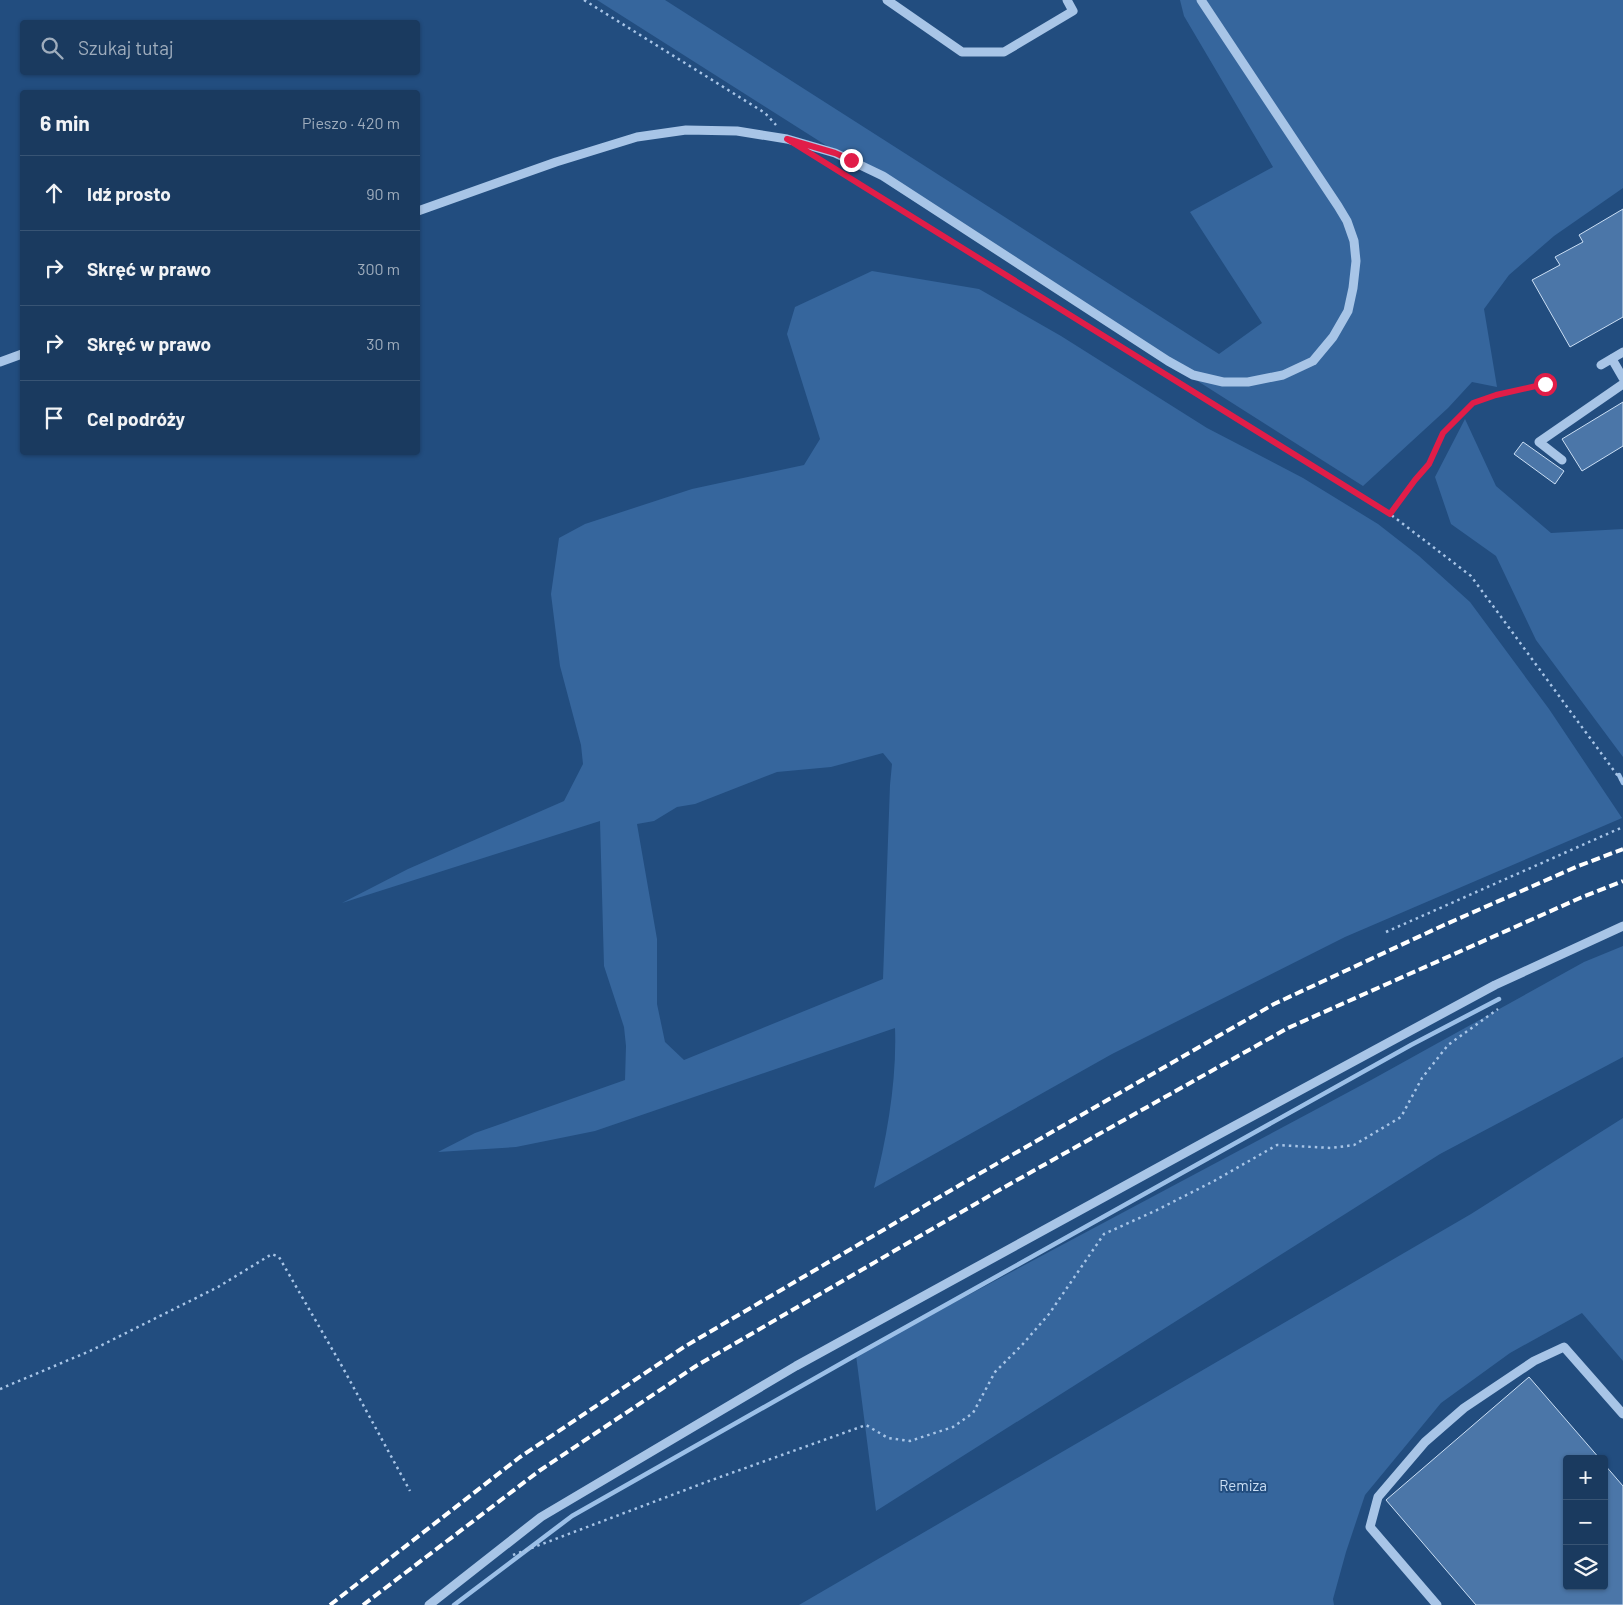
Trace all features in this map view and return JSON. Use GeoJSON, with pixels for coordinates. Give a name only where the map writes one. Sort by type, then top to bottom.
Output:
{"type":"FeatureCollection","features":[{"type":"Feature","properties":{"kind":"street"},"geometry":{"type":"LineString","coordinates":[[887,0],[962,52],[1004,52],[1073,11],[1067,0]]}},
{"type":"Feature","properties":{"kind":"street"},"geometry":{"type":"LineString","coordinates":[[420,210],[556,162],[637,137],[686,130],[737,130],[787,139],[835,153],[882,176],[1168,361],[1193,375],[1223,382],[1248,382],[1284,375],[1313,361],[1333,337],[1348,311],[1356,261],[1354,241],[1348,221],[1201,0]]}},
{"type":"Feature","properties":{"kind":"street"},"geometry":{"type":"LineString","coordinates":[[1601,365],[1623,352]]}},
{"type":"Feature","properties":{"kind":"street"},"geometry":{"type":"LineString","coordinates":[[0,362],[20,355]]}},
{"type":"Feature","properties":{"kind":"street"},"geometry":{"type":"LineString","coordinates":[[1612,359],[1623,378]]}},
{"type":"Feature","properties":{"kind":"street"},"geometry":{"type":"LineString","coordinates":[[1562,460],[1539,442],[1623,384]]}},
{"type":"Feature","properties":{"kind":"street"},"geometry":{"type":"LineString","coordinates":[[429,1605],[541,1517],[796,1366],[1212,1138],[1495,986],[1623,926]]}},
{"type":"Feature","properties":{"kind":"street"},"geometry":{"type":"LineString","coordinates":[[1436,1605],[1370,1527],[1378,1497],[1425,1442],[1464,1408],[1534,1361],[1564,1347],[1623,1414]]}},
{"type":"Feature","properties":{"kind":"path"},"geometry":{"type":"LineString","coordinates":[[584,0],[765,112],[787,139]]}},
{"type":"Feature","properties":{"kind":"path"},"geometry":{"type":"LineString","coordinates":[[828,164],[1112,341]]}},
{"type":"Feature","properties":{"kind":"path"},"geometry":{"type":"LineString","coordinates":[[1180,383],[1390,514],[1471,576],[1623,783]]}},
{"type":"Feature","properties":{"kind":"path"},"geometry":{"type":"LineString","coordinates":[[1390,514],[1429,464],[1443,433],[1473,403],[1496,395],[1545,384]]}},
{"type":"Feature","properties":{"kind":"path"},"geometry":{"type":"LineString","coordinates":[[1386,932],[1623,827]]}},
{"type":"Feature","properties":{"kind":"path"},"geometry":{"type":"LineString","coordinates":[[513,1555],[709,1481],[866,1425],[888,1438],[910,1441],[953,1427],[973,1413],[995,1372],[1049,1314],[1104,1234],[1155,1212],[1277,1145],[1331,1148],[1354,1144],[1401,1117],[1422,1078],[1448,1044],[1498,1009]]}},
{"type":"Feature","properties":{"kind":"path"},"geometry":{"type":"LineString","coordinates":[[0,1389],[90,1351],[218,1287],[272,1254],[279,1257],[343,1368],[410,1491]]}},
{"type":"Feature","properties":{"kind":"green space"},"geometry":{"type":"Polygon","coordinates":[[[597,0],[665,0],[1219,354],[1262,323],[1190,212],[1273,167],[1184,16],[1180,0],[1623,0],[1623,188],[1554,236],[1509,275],[1484,309],[1497,387],[1472,382],[1448,408],[1363,486],[597,0]]]}},
{"type":"Feature","properties":{"kind":"green space"},"geometry":{"type":"Polygon","coordinates":[[[872,271],[979,289],[1061,336],[1207,428],[1303,478],[1378,524],[1419,556],[1470,602],[1549,709],[1622,818],[1345,937],[1112,1054],[874,1188],[883,1149],[893,1088],[895,1028],[595,1131],[516,1147],[438,1152],[475,1133],[625,1080],[626,1046],[624,1027],[604,966],[600,821],[342,903],[408,869],[564,801],[583,764],[581,745],[560,666],[551,594],[559,538],[585,524],[692,489],[804,465],[820,439],[787,334],[795,307],[872,271]],[[883,753],[831,767],[777,772],[695,804],[677,807],[654,821],[637,824],[657,939],[657,1004],[665,1042],[684,1060],[883,979],[892,764],[883,753]]]}},
{"type":"Feature","properties":{"kind":"green space"},"geometry":{"type":"Polygon","coordinates":[[[1465,419],[1496,486],[1551,533],[1623,529],[1623,757],[1536,640],[1496,556],[1451,524],[1435,477],[1465,419]]]}},
{"type":"Feature","properties":{"kind":"green space"},"geometry":{"type":"Polygon","coordinates":[[[1623,946],[1623,1057],[1440,1154],[876,1511],[856,1355],[1373,1079],[1584,962],[1623,946]]]}},
{"type":"Feature","properties":{"kind":"green space","name":"Remiza"},"geometry":{"type":"Polygon","coordinates":[[[1623,1118],[1623,1361],[1582,1313],[1510,1353],[1441,1403],[1365,1495],[1346,1552],[1333,1599],[1334,1605],[799,1605],[1471,1214],[1623,1118]]]}},
{"type":"Feature","properties":{"kind":"building"},"geometry":{"type":"Polygon","coordinates":[[[1623,209],[1623,317],[1570,347],[1532,280],[1560,265],[1555,257],[1583,242],[1579,235],[1623,209]]]}},
{"type":"Feature","properties":{"kind":"building"},"geometry":{"type":"Polygon","coordinates":[[[1623,402],[1623,446],[1582,471],[1562,439],[1623,402]]]}},
{"type":"Feature","properties":{"kind":"building"},"geometry":{"type":"Polygon","coordinates":[[[1523,442],[1564,471],[1555,484],[1514,454],[1523,442]]]}},
{"type":"Feature","properties":{"kind":"building"},"geometry":{"type":"Polygon","coordinates":[[[1529,1377],[1597,1455],[1563,1455],[1563,1590],[1608,1590],[1608,1469],[1623,1486],[1623,1605],[1476,1605],[1386,1500],[1529,1377]]]}},
{"type":"Feature","properties":{"kind":"waterway"},"geometry":{"type":"LineString","coordinates":[[1619,775],[1623,783]]}},
{"type":"Feature","properties":{"kind":"waterway"},"geometry":{"type":"LineString","coordinates":[[454,1605],[572,1516],[1411,1045],[1499,999]]}},
{"type":"Feature","properties":{"kind":"railway"},"geometry":{"type":"LineString","coordinates":[[330,1605],[520,1457],[684,1347],[965,1182],[1274,1004],[1444,925],[1576,867],[1623,849]]}},
{"type":"Feature","properties":{"kind":"railway"},"geometry":{"type":"LineString","coordinates":[[363,1605],[539,1471],[696,1366],[1001,1189],[1288,1028],[1580,898],[1623,881]]}},
{"type":"Feature","properties":{"kind":"route"},"geometry":{"type":"LineString","coordinates":[[851,160],[835,153],[787,139],[1390,514],[1429,464],[1443,433],[1473,403],[1496,395],[1545,384]]}}]}
